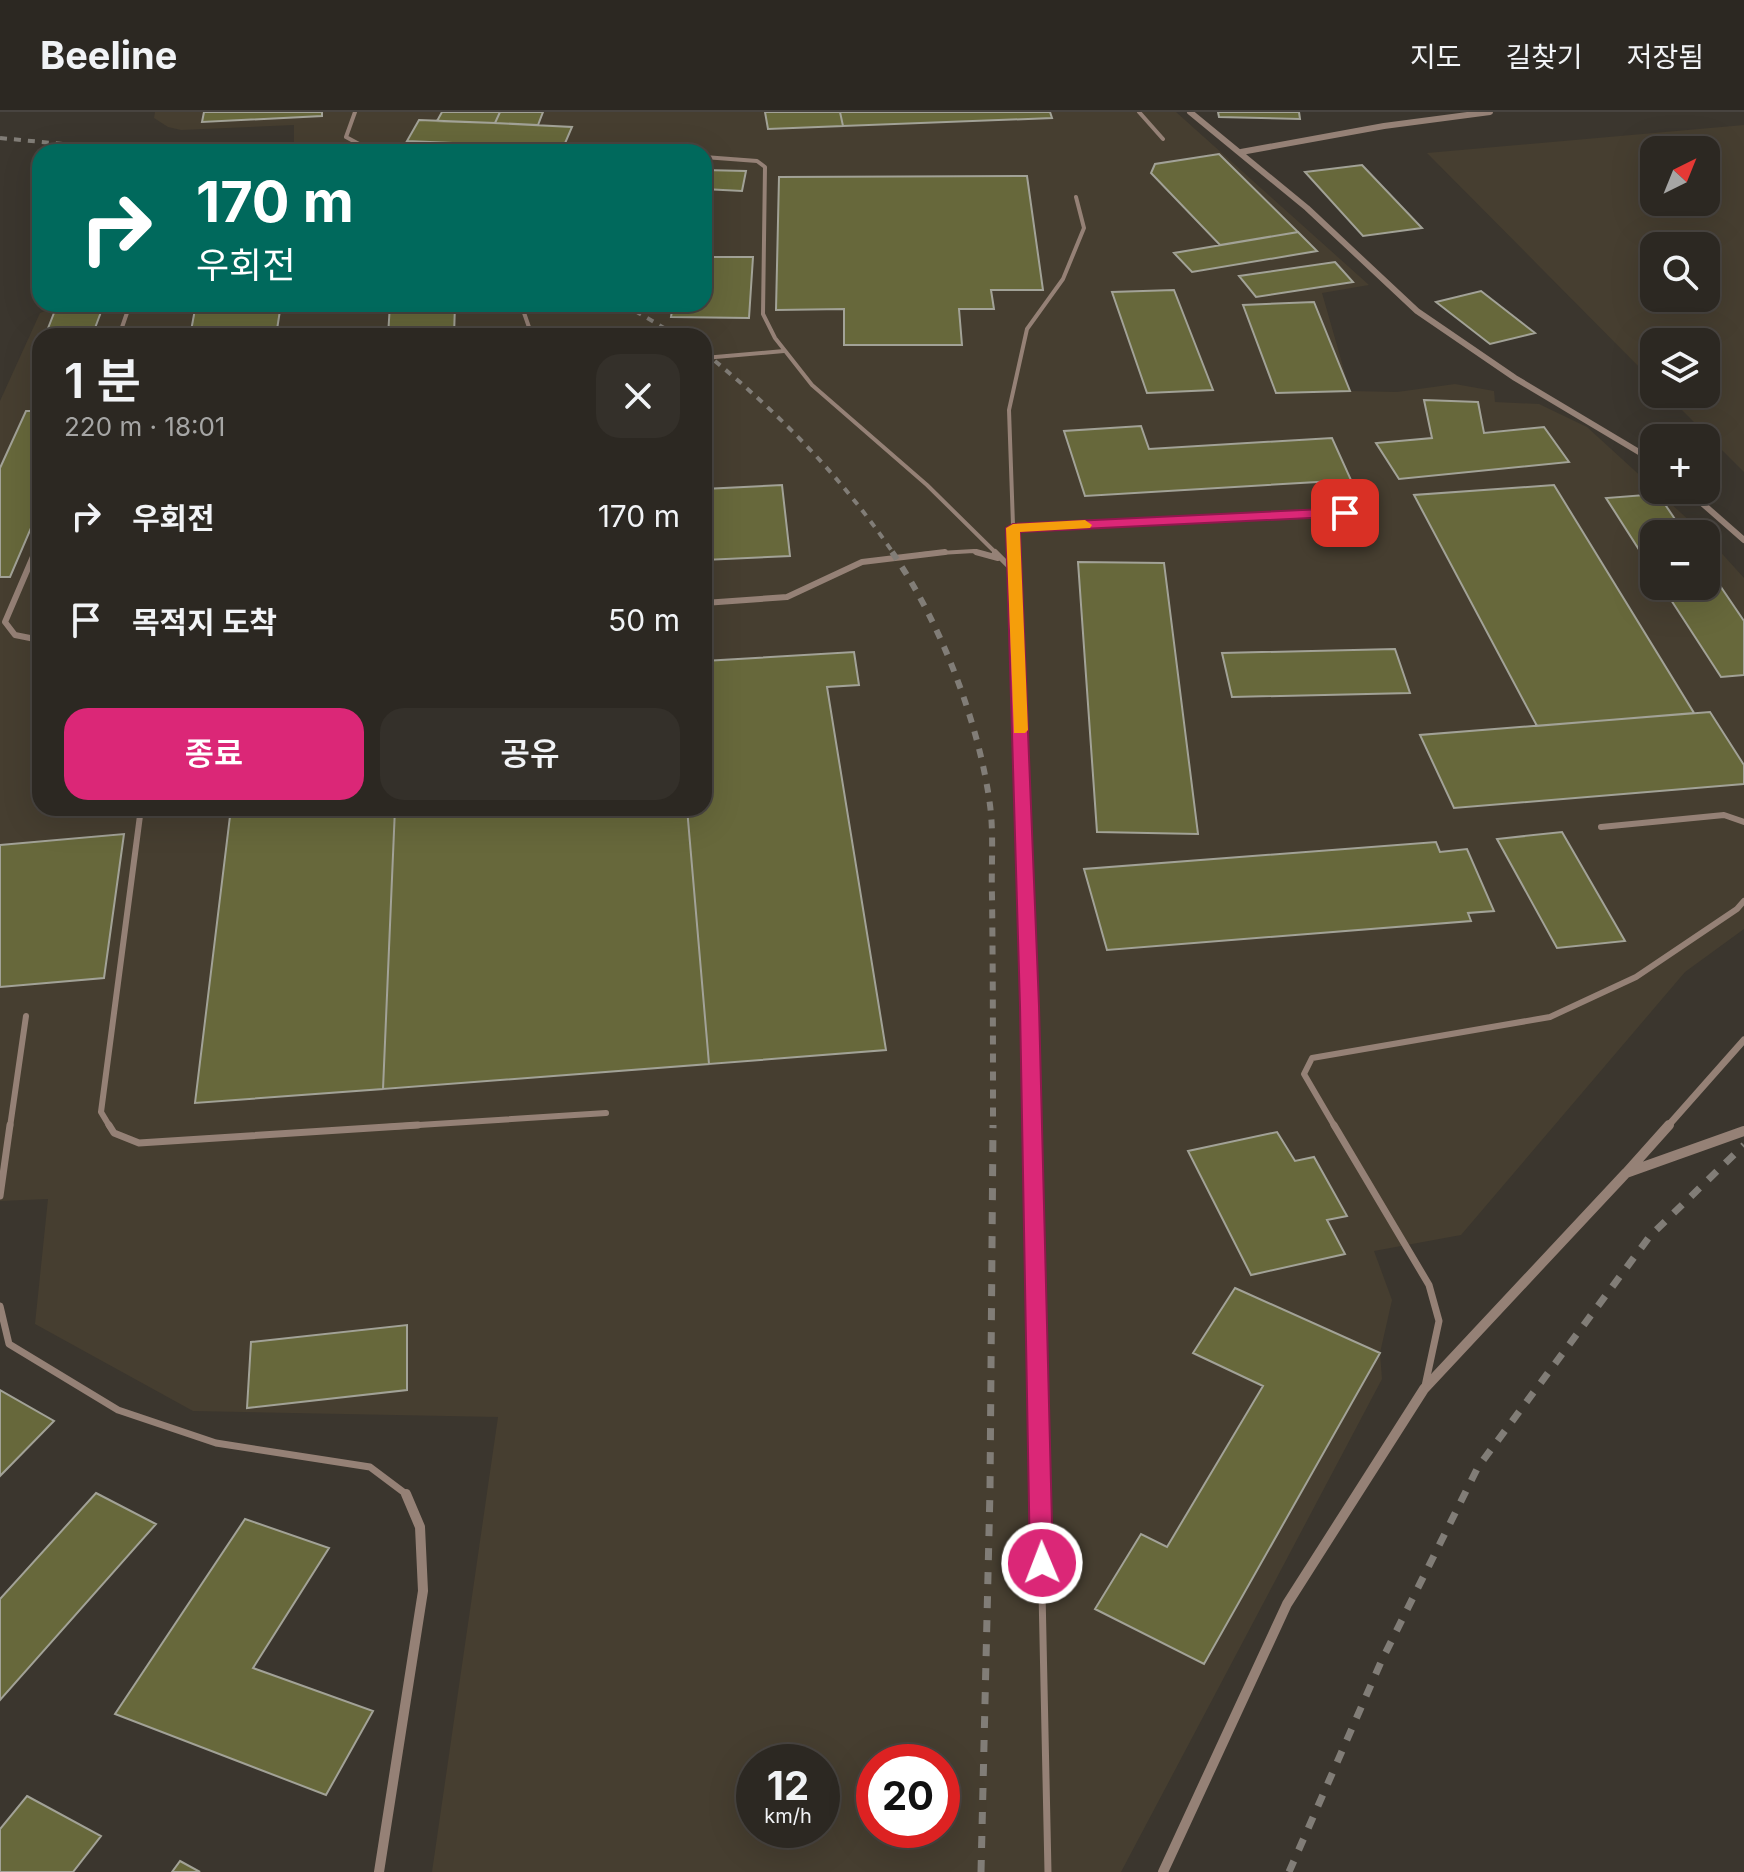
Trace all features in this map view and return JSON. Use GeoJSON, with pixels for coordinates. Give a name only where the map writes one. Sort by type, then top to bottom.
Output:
{"type":"FeatureCollection","features":[{"type":"Feature","properties":{"kind":"street"},"geometry":{"type":"LineString","coordinates":[[1190,112],[1307,208],[1417,311],[1515,378],[1640,453]]}},
{"type":"Feature","properties":{"kind":"street"},"geometry":{"type":"LineString","coordinates":[[1241,152],[1384,126],[1490,112]]}},
{"type":"Feature","properties":{"kind":"street"},"geometry":{"type":"LineString","coordinates":[[1703,504],[1744,540]]}},
{"type":"Feature","properties":{"kind":"street"},"geometry":{"type":"LineString","coordinates":[[1163,1872],[1287,1604],[1424,1389],[1626,1173],[1744,1040]]}},
{"type":"Feature","properties":{"kind":"street"},"geometry":{"type":"LineString","coordinates":[[1626,1173],[1744,1131]]}},
{"type":"Feature","properties":{"kind":"street"},"geometry":{"type":"LineString","coordinates":[[379,1872],[423,1591],[420,1527],[406,1494]]}},
{"type":"Feature","properties":{"kind":"lane"},"geometry":{"type":"LineString","coordinates":[[355,112],[346,137],[359,144]]}},
{"type":"Feature","properties":{"kind":"lane"},"geometry":{"type":"LineString","coordinates":[[1139,112],[1163,139]]}},
{"type":"Feature","properties":{"kind":"lane"},"geometry":{"type":"LineString","coordinates":[[712,158],[757,161],[765,167],[763,314],[770,334],[813,386],[927,484],[1015,572]]}},
{"type":"Feature","properties":{"kind":"lane"},"geometry":{"type":"LineString","coordinates":[[1048,1872],[1029,1006],[1009,410],[1027,329],[1063,279],[1084,228],[1076,197]]}},
{"type":"Feature","properties":{"kind":"lane"},"geometry":{"type":"LineString","coordinates":[[712,357],[784,351]]}},
{"type":"Feature","properties":{"kind":"lane"},"geometry":{"type":"LineString","coordinates":[[1013,528],[1345,513]]}},
{"type":"Feature","properties":{"kind":"lane"},"geometry":{"type":"LineString","coordinates":[[712,602],[787,597],[862,562],[934,552],[974,551],[1002,559]]}},
{"type":"Feature","properties":{"kind":"lane"},"geometry":{"type":"LineString","coordinates":[[32,560],[5,622],[15,635],[32,638]]}},
{"type":"Feature","properties":{"kind":"lane"},"geometry":{"type":"LineString","coordinates":[[1601,827],[1724,815],[1744,822]]}},
{"type":"Feature","properties":{"kind":"lane"},"geometry":{"type":"LineString","coordinates":[[140,816],[101,1112],[114,1133],[139,1143],[606,1113]]}},
{"type":"Feature","properties":{"kind":"lane"},"geometry":{"type":"LineString","coordinates":[[1424,1389],[1439,1321],[1429,1285],[1304,1074],[1312,1058],[1550,1017],[1636,977],[1737,909],[1744,901]]}},
{"type":"Feature","properties":{"kind":"lane"},"geometry":{"type":"LineString","coordinates":[[0,1196],[26,1016]]}},
{"type":"Feature","properties":{"kind":"lane"},"geometry":{"type":"LineString","coordinates":[[0,1306],[9,1344],[118,1410],[216,1443],[370,1467],[406,1494]]}},
{"type":"Feature","properties":{"kind":"shaded area"},"geometry":{"type":"Polygon","coordinates":[[[155,112],[1176,112],[1369,285],[1322,293],[1350,391],[1397,392],[1455,384],[1494,391],[1495,402],[1539,404],[1587,427],[1640,475],[1640,504],[1671,504],[1689,520],[1640,520],[1640,600],[1720,600],[1720,551],[1744,578],[1744,929],[1685,972],[1461,1235],[1374,1251],[1392,1300],[1380,1353],[1382,1379],[1121,1872],[432,1872],[498,1417],[193,1411],[35,1324],[48,1199],[0,1201],[0,401],[32,331],[32,816],[712,816],[712,328],[33,328],[42,312],[712,312],[712,144],[294,144],[294,125],[181,130],[168,127],[154,118],[155,112]]]}},
{"type":"Feature","properties":{"kind":"shaded area"},"geometry":{"type":"Polygon","coordinates":[[[1744,125],[1744,472],[1720,448],[1720,424],[1696,424],[1680,408],[1720,408],[1720,328],[1640,328],[1640,368],[1427,153],[1744,125]]]}},
{"type":"Feature","properties":{"kind":"building"},"geometry":{"type":"Polygon","coordinates":[[[204,112],[322,112],[322,116],[202,122],[204,112]]]}},
{"type":"Feature","properties":{"kind":"building"},"geometry":{"type":"Polygon","coordinates":[[[442,112],[500,112],[495,123],[437,121],[442,112]]]}},
{"type":"Feature","properties":{"kind":"building"},"geometry":{"type":"Polygon","coordinates":[[[500,112],[543,112],[538,125],[495,123],[500,112]]]}},
{"type":"Feature","properties":{"kind":"building"},"geometry":{"type":"Polygon","coordinates":[[[765,112],[840,112],[843,126],[768,129],[765,112]]]}},
{"type":"Feature","properties":{"kind":"building"},"geometry":{"type":"Polygon","coordinates":[[[840,112],[1050,112],[1052,118],[843,126],[840,112]]]}},
{"type":"Feature","properties":{"kind":"building"},"geometry":{"type":"Polygon","coordinates":[[[1218,112],[1299,112],[1300,119],[1219,117],[1218,112]]]}},
{"type":"Feature","properties":{"kind":"building"},"geometry":{"type":"Polygon","coordinates":[[[419,120],[572,127],[565,144],[407,141],[419,120]]]}},
{"type":"Feature","properties":{"kind":"building"},"geometry":{"type":"Polygon","coordinates":[[[1219,154],[1298,232],[1220,245],[1151,173],[1155,164],[1219,154]]]}},
{"type":"Feature","properties":{"kind":"building"},"geometry":{"type":"Polygon","coordinates":[[[1362,165],[1422,228],[1363,236],[1305,172],[1362,165]]]}},
{"type":"Feature","properties":{"kind":"building"},"geometry":{"type":"Polygon","coordinates":[[[712,170],[746,171],[742,191],[712,189],[712,170]]]}},
{"type":"Feature","properties":{"kind":"building"},"geometry":{"type":"Polygon","coordinates":[[[1027,176],[1043,290],[991,290],[994,309],[959,309],[962,345],[844,345],[844,309],[776,310],[779,177],[1027,176]]]}},
{"type":"Feature","properties":{"kind":"building"},"geometry":{"type":"Polygon","coordinates":[[[1298,232],[1317,251],[1192,272],[1174,253],[1298,232]]]}},
{"type":"Feature","properties":{"kind":"building"},"geometry":{"type":"Polygon","coordinates":[[[712,257],[753,257],[749,318],[671,317],[672,312],[712,312],[712,257]]]}},
{"type":"Feature","properties":{"kind":"building"},"geometry":{"type":"Polygon","coordinates":[[[1335,262],[1353,282],[1256,297],[1239,276],[1335,262]]]}},
{"type":"Feature","properties":{"kind":"building"},"geometry":{"type":"Polygon","coordinates":[[[1174,290],[1213,390],[1147,393],[1112,292],[1174,290]]]}},
{"type":"Feature","properties":{"kind":"building"},"geometry":{"type":"Polygon","coordinates":[[[1481,291],[1535,333],[1490,344],[1436,302],[1481,291]]]}},
{"type":"Feature","properties":{"kind":"building"},"geometry":{"type":"Polygon","coordinates":[[[1314,302],[1350,391],[1276,393],[1243,305],[1314,302]]]}},
{"type":"Feature","properties":{"kind":"building"},"geometry":{"type":"Polygon","coordinates":[[[101,312],[95,328],[48,328],[54,313],[101,312]]]}},
{"type":"Feature","properties":{"kind":"building"},"geometry":{"type":"Polygon","coordinates":[[[194,312],[280,312],[277,328],[192,328],[194,312]]]}},
{"type":"Feature","properties":{"kind":"building"},"geometry":{"type":"Polygon","coordinates":[[[390,312],[455,312],[454,328],[388,328],[390,312]]]}},
{"type":"Feature","properties":{"kind":"building"},"geometry":{"type":"Polygon","coordinates":[[[1424,400],[1478,402],[1484,433],[1544,427],[1569,462],[1399,479],[1376,443],[1432,438],[1424,400]]]}},
{"type":"Feature","properties":{"kind":"building"},"geometry":{"type":"Polygon","coordinates":[[[26,411],[32,411],[32,526],[10,577],[0,577],[0,468],[26,411]]]}},
{"type":"Feature","properties":{"kind":"building"},"geometry":{"type":"Polygon","coordinates":[[[1141,426],[1149,449],[1332,438],[1351,480],[1085,496],[1064,431],[1141,426]]]}},
{"type":"Feature","properties":{"kind":"building"},"geometry":{"type":"Polygon","coordinates":[[[782,485],[790,556],[712,560],[712,489],[782,485]]]}},
{"type":"Feature","properties":{"kind":"building"},"geometry":{"type":"Polygon","coordinates":[[[1554,485],[1694,713],[1537,726],[1414,495],[1554,485]]]}},
{"type":"Feature","properties":{"kind":"building"},"geometry":{"type":"Polygon","coordinates":[[[1640,495],[1640,504],[1665,504],[1676,520],[1640,520],[1640,551],[1606,498],[1640,495]]]}},
{"type":"Feature","properties":{"kind":"building"},"geometry":{"type":"Polygon","coordinates":[[[1078,562],[1164,563],[1198,834],[1097,832],[1078,562]]]}},
{"type":"Feature","properties":{"kind":"building"},"geometry":{"type":"Polygon","coordinates":[[[1720,586],[1744,621],[1744,675],[1721,677],[1671,600],[1720,600],[1720,586]]]}},
{"type":"Feature","properties":{"kind":"building"},"geometry":{"type":"Polygon","coordinates":[[[1395,649],[1410,693],[1232,697],[1222,653],[1395,649]]]}},
{"type":"Feature","properties":{"kind":"building"},"geometry":{"type":"Polygon","coordinates":[[[854,652],[859,685],[827,687],[886,1050],[709,1064],[688,816],[712,816],[712,661],[854,652]]]}},
{"type":"Feature","properties":{"kind":"building"},"geometry":{"type":"Polygon","coordinates":[[[1710,712],[1744,765],[1744,784],[1454,808],[1420,735],[1710,712]]]}},
{"type":"Feature","properties":{"kind":"building"},"geometry":{"type":"Polygon","coordinates":[[[230,816],[395,816],[383,1089],[195,1103],[230,816]]]}},
{"type":"Feature","properties":{"kind":"building"},"geometry":{"type":"Polygon","coordinates":[[[395,816],[688,816],[709,1064],[383,1089],[395,816]]]}},
{"type":"Feature","properties":{"kind":"building"},"geometry":{"type":"Polygon","coordinates":[[[1562,832],[1625,941],[1557,948],[1497,839],[1562,832]]]}},
{"type":"Feature","properties":{"kind":"building"},"geometry":{"type":"Polygon","coordinates":[[[124,834],[104,978],[0,987],[0,845],[124,834]]]}},
{"type":"Feature","properties":{"kind":"building"},"geometry":{"type":"Polygon","coordinates":[[[1436,842],[1440,852],[1467,849],[1494,911],[1468,913],[1471,921],[1107,950],[1084,869],[1436,842]]]}},
{"type":"Feature","properties":{"kind":"building"},"geometry":{"type":"Polygon","coordinates":[[[1277,1132],[1295,1161],[1314,1157],[1347,1216],[1327,1220],[1345,1254],[1251,1275],[1188,1151],[1277,1132]]]}},
{"type":"Feature","properties":{"kind":"building"},"geometry":{"type":"Polygon","coordinates":[[[1235,1288],[1380,1353],[1204,1664],[1095,1609],[1141,1534],[1167,1547],[1263,1386],[1193,1353],[1235,1288]]]}},
{"type":"Feature","properties":{"kind":"building"},"geometry":{"type":"Polygon","coordinates":[[[407,1325],[407,1390],[247,1408],[251,1342],[407,1325]]]}},
{"type":"Feature","properties":{"kind":"building"},"geometry":{"type":"Polygon","coordinates":[[[0,1390],[54,1421],[0,1476],[0,1390]]]}},
{"type":"Feature","properties":{"kind":"building"},"geometry":{"type":"Polygon","coordinates":[[[96,1493],[156,1524],[0,1700],[0,1599],[96,1493]]]}},
{"type":"Feature","properties":{"kind":"building"},"geometry":{"type":"Polygon","coordinates":[[[245,1519],[329,1548],[253,1668],[373,1711],[326,1795],[115,1714],[245,1519]]]}},
{"type":"Feature","properties":{"kind":"building"},"geometry":{"type":"Polygon","coordinates":[[[27,1796],[101,1836],[73,1872],[0,1872],[0,1829],[27,1796]]]}},
{"type":"Feature","properties":{"kind":"building"},"geometry":{"type":"Polygon","coordinates":[[[180,1861],[200,1872],[172,1872],[180,1861]]]}},
{"type":"Feature","properties":{"kind":"railway"},"geometry":{"type":"LineString","coordinates":[[0,138],[63,144]]}},
{"type":"Feature","properties":{"kind":"railway"},"geometry":{"type":"LineString","coordinates":[[637,312],[664,328]]}},
{"type":"Feature","properties":{"kind":"railway"},"geometry":{"type":"LineString","coordinates":[[712,359],[782,421],[830,471],[894,554]]}},
{"type":"Feature","properties":{"kind":"railway"},"geometry":{"type":"LineString","coordinates":[[892,552],[926,609],[955,673],[985,773],[992,828],[993,1126]]}},
{"type":"Feature","properties":{"kind":"railway"},"geometry":{"type":"LineString","coordinates":[[981,1872],[990,1490],[993,1126]]}},
{"type":"Feature","properties":{"kind":"railway"},"geometry":{"type":"LineString","coordinates":[[1289,1872],[1381,1662],[1478,1467],[1650,1236],[1744,1145]]}},
{"type":"Feature","properties":{"kind":"slow traffic"},"geometry":{"type":"LineString","coordinates":[[1020,730],[1013,528],[1085,525]]}},
{"type":"Feature","properties":{"kind":"route"},"geometry":{"type":"LineString","coordinates":[[1042,1563],[1029,1006],[1013,528],[1345,513]]}}]}
